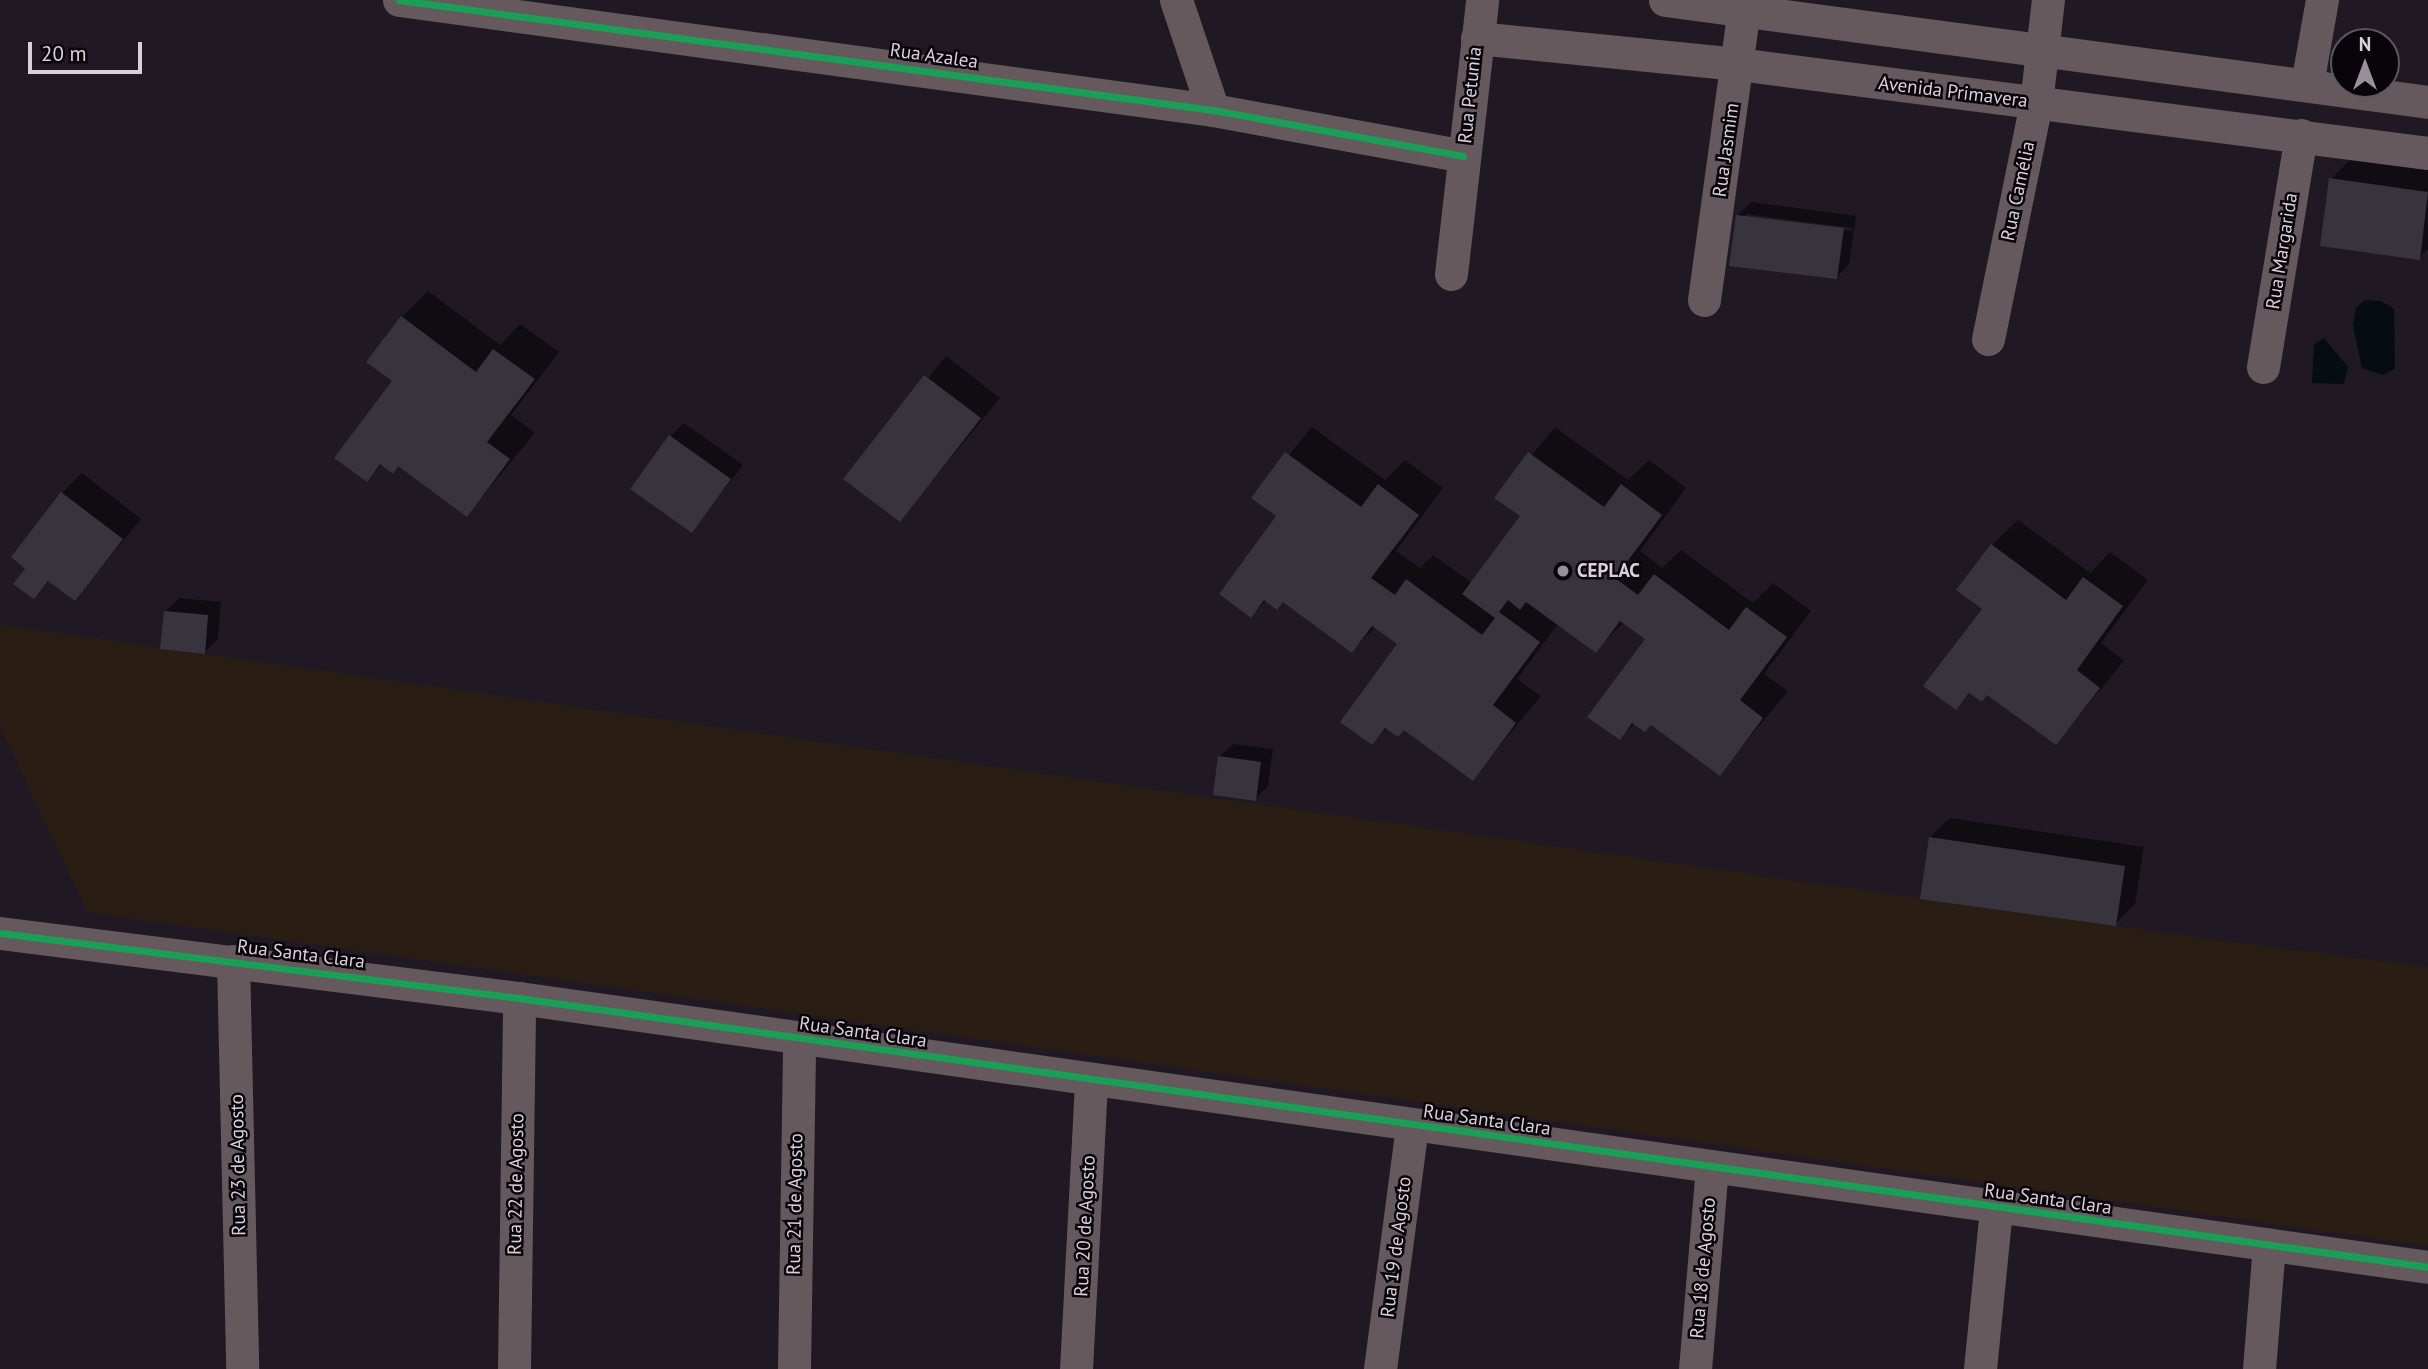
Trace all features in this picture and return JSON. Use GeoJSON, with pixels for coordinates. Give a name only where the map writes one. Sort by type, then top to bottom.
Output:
{"type":"FeatureCollection","features":[{"type":"Feature","properties":{"kind":"street","name":"Rua Azalea"},"geometry":{"type":"LineString","coordinates":[[399,0],[1213,110],[1463,156]]}},
{"type":"Feature","properties":{"kind":"street"},"geometry":{"type":"LineString","coordinates":[[1175,0],[1213,110]]}},
{"type":"Feature","properties":{"kind":"street","name":"Rua Petunia"},"geometry":{"type":"LineString","coordinates":[[1451,274],[1482,0]]}},
{"type":"Feature","properties":{"kind":"street"},"geometry":{"type":"LineString","coordinates":[[1665,0],[1745,5],[2043,52],[2307,84],[2428,102]]}},
{"type":"Feature","properties":{"kind":"street","name":"Rua Camélia"},"geometry":{"type":"LineString","coordinates":[[1988,339],[2036,103],[2048,0]]}},
{"type":"Feature","properties":{"kind":"street"},"geometry":{"type":"LineString","coordinates":[[2307,84],[2322,0]]}},
{"type":"Feature","properties":{"kind":"street","name":"Rua Jasmim"},"geometry":{"type":"LineString","coordinates":[[1704,300],[1745,5]]}},
{"type":"Feature","properties":{"kind":"street","name":"Avenida Primavera"},"geometry":{"type":"LineString","coordinates":[[1476,38],[1738,64],[2428,153]]}},
{"type":"Feature","properties":{"kind":"street","name":"Rua Margarida"},"geometry":{"type":"LineString","coordinates":[[2263,368],[2301,135]]}},
{"type":"Feature","properties":{"kind":"street","name":"Rua Santa Clara"},"geometry":{"type":"LineString","coordinates":[[0,933],[519,998],[1091,1082],[2428,1267]]}},
{"type":"Feature","properties":{"kind":"street","name":"Rua 23 de Agosto"},"geometry":{"type":"LineString","coordinates":[[233,961],[242,1369]]}},
{"type":"Feature","properties":{"kind":"street","name":"Rua 22 de Agosto"},"geometry":{"type":"LineString","coordinates":[[514,1369],[519,998]]}},
{"type":"Feature","properties":{"kind":"street","name":"Rua 21 de Agosto"},"geometry":{"type":"LineString","coordinates":[[794,1369],[799,1039]]}},
{"type":"Feature","properties":{"kind":"street","name":"Rua 20 de Agosto"},"geometry":{"type":"LineString","coordinates":[[1076,1369],[1091,1082]]}},
{"type":"Feature","properties":{"kind":"street","name":"Rua 19 de Agosto"},"geometry":{"type":"LineString","coordinates":[[1380,1369],[1412,1126]]}},
{"type":"Feature","properties":{"kind":"street","name":"Rua 18 de Agosto"},"geometry":{"type":"LineString","coordinates":[[1695,1369],[1712,1167]]}},
{"type":"Feature","properties":{"kind":"street"},"geometry":{"type":"LineString","coordinates":[[1980,1369],[1996,1208]]}},
{"type":"Feature","properties":{"kind":"street"},"geometry":{"type":"LineString","coordinates":[[2259,1369],[2269,1244]]}},
{"type":"Feature","properties":{"kind":"shaded area"},"geometry":{"type":"Polygon","coordinates":[[[2365,300],[2381,301],[2394,309],[2395,369],[2382,375],[2362,368],[2353,326],[2356,308],[2365,300]]]}},
{"type":"Feature","properties":{"kind":"shaded area"},"geometry":{"type":"Polygon","coordinates":[[[2324,338],[2348,367],[2344,384],[2312,383],[2314,344],[2324,338]]]}},
{"type":"Feature","properties":{"kind":"shaded area"},"geometry":{"type":"Polygon","coordinates":[[[0,625],[2177,935],[2428,967],[2428,1246],[87,912],[0,726],[0,625]]]}},
{"type":"Feature","properties":{"kind":"building"},"geometry":{"type":"Polygon","coordinates":[[[2329,178],[2428,192],[2420,260],[2320,246],[2329,178]]]}},
{"type":"Feature","properties":{"kind":"building"},"geometry":{"type":"Polygon","coordinates":[[[1736,215],[1844,228],[1837,279],[1729,266],[1736,215]]]}},
{"type":"Feature","properties":{"kind":"building"},"geometry":{"type":"Polygon","coordinates":[[[401,316],[476,372],[493,349],[535,379],[487,442],[510,459],[467,517],[398,466],[393,474],[380,464],[367,482],[334,458],[392,381],[366,362],[401,316]]]}},
{"type":"Feature","properties":{"kind":"building"},"geometry":{"type":"Polygon","coordinates":[[[924,375],[981,418],[900,522],[843,479],[924,375]]]}},
{"type":"Feature","properties":{"kind":"building"},"geometry":{"type":"Polygon","coordinates":[[[669,435],[731,479],[692,533],[630,489],[669,435]]]}},
{"type":"Feature","properties":{"kind":"building"},"geometry":{"type":"Polygon","coordinates":[[[1285,452],[1361,507],[1378,484],[1419,515],[1371,578],[1395,595],[1406,579],[1482,635],[1495,618],[1462,594],[1520,516],[1494,498],[1528,452],[1604,507],[1621,484],[1662,515],[1615,578],[1638,595],[1654,574],[1729,630],[1746,607],[1787,637],[1740,700],[1763,718],[1720,776],[1651,725],[1645,732],[1632,723],[1620,740],[1587,717],[1645,639],[1620,621],[1596,653],[1526,602],[1520,610],[1508,600],[1499,612],[1540,642],[1493,705],[1516,723],[1473,781],[1404,730],[1398,737],[1385,728],[1372,745],[1340,722],[1397,644],[1372,626],[1352,653],[1283,602],[1277,610],[1264,600],[1251,618],[1219,594],[1276,516],[1251,498],[1285,452]]]}},
{"type":"Feature","properties":{"kind":"building"},"geometry":{"type":"Polygon","coordinates":[[[61,492],[123,539],[75,601],[48,581],[34,599],[13,584],[25,569],[11,557],[61,492]]]}},
{"type":"Feature","properties":{"kind":"building"},"geometry":{"type":"Polygon","coordinates":[[[1991,544],[2066,600],[2083,577],[2123,606],[2077,670],[2100,688],[2056,745],[1987,695],[1982,702],[1969,693],[1956,710],[1923,686],[1982,609],[1956,590],[1991,544]]]}},
{"type":"Feature","properties":{"kind":"building"},"geometry":{"type":"Polygon","coordinates":[[[164,611],[208,615],[205,654],[160,649],[164,611]]]}},
{"type":"Feature","properties":{"kind":"building"},"geometry":{"type":"Polygon","coordinates":[[[1218,756],[1261,762],[1256,801],[1213,795],[1218,756]]]}},
{"type":"Feature","properties":{"kind":"building"},"geometry":{"type":"Polygon","coordinates":[[[1929,837],[2125,866],[2116,926],[1920,899],[1929,837]]]}},
{"type":"Feature","properties":{"kind":"cycle path"},"geometry":{"type":"LineString","coordinates":[[399,0],[1213,110],[1463,156]]}},
{"type":"Feature","properties":{"kind":"cycle path"},"geometry":{"type":"LineString","coordinates":[[0,933],[519,998],[2428,1267]]}},
{"type":"Feature","properties":{"kind":"place","name":"CEPLAC"},"geometry":{"type":"Point","coordinates":[1563,571]}}]}
